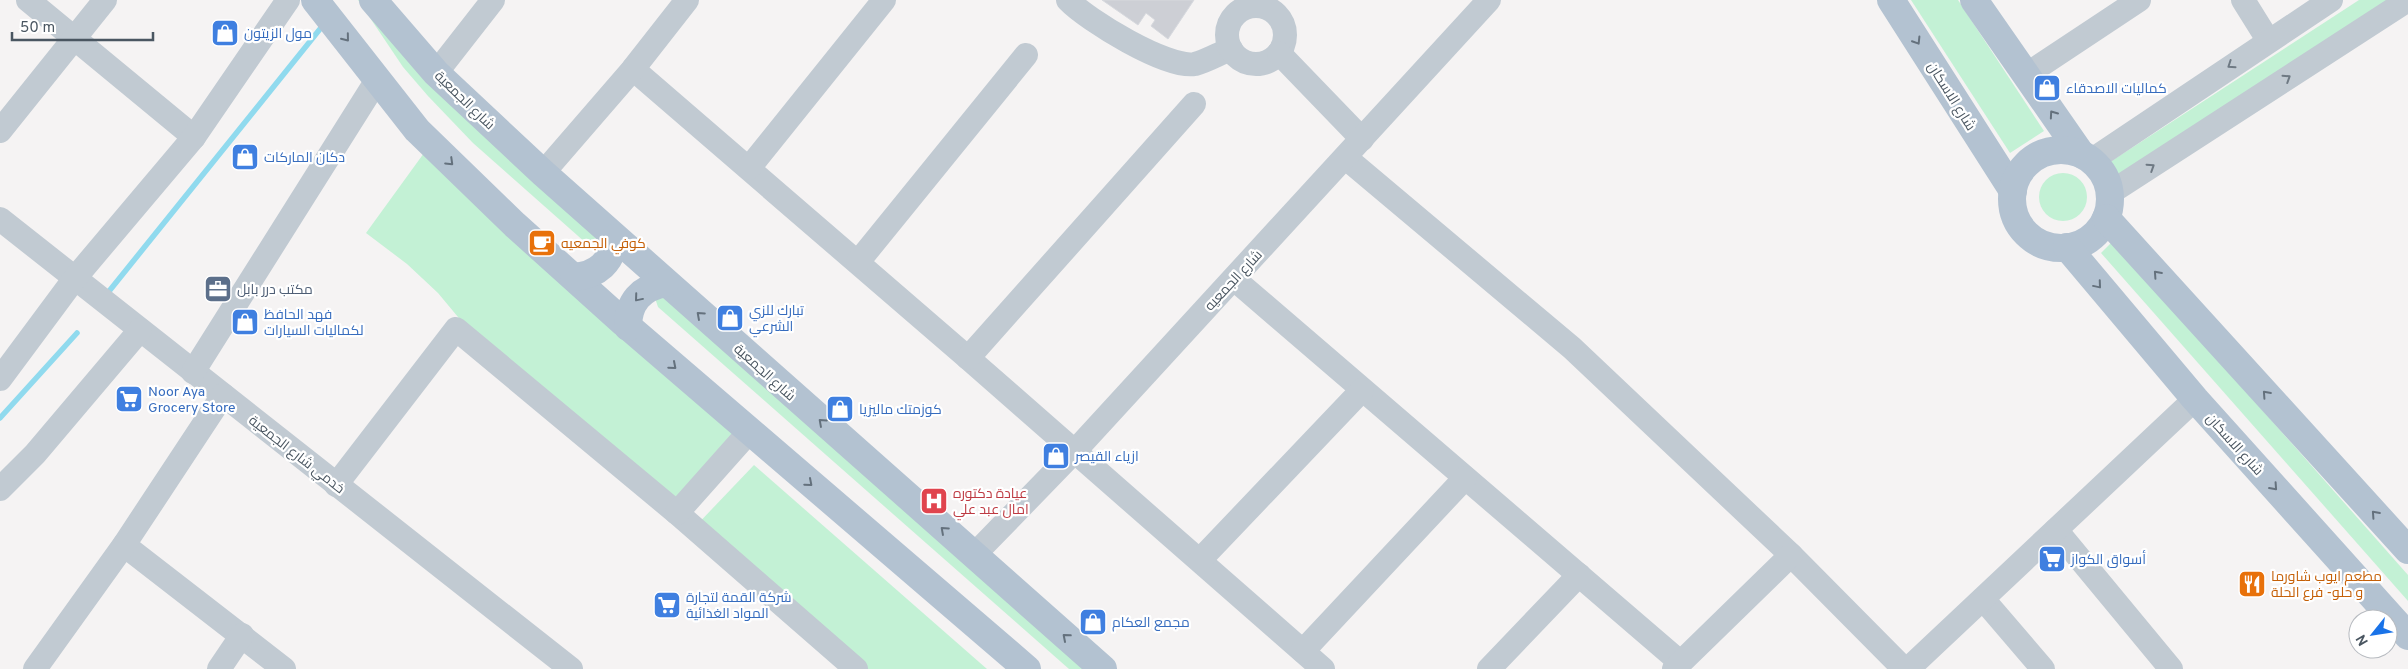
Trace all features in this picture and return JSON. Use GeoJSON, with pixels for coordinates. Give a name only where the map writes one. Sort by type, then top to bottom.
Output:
{"type":"FeatureCollection","features":[{"type":"Feature","properties":{"kind":"main road"},"geometry":{"type":"LineString","coordinates":[[315,0],[350,42],[377,80],[417,130],[515,225],[628,327],[1026,669]]}},
{"type":"Feature","properties":{"kind":"main road","name":"شارع الجمعية"},"geometry":{"type":"LineString","coordinates":[[373,0],[436,73],[543,173],[973,556],[1103,669]]}},
{"type":"Feature","properties":{"kind":"main road","name":"شارع الاسكان"},"geometry":{"type":"LineString","coordinates":[[1891,0],[2013,191]]}},
{"type":"Feature","properties":{"kind":"main road"},"geometry":{"type":"LineString","coordinates":[[1974,0],[2026,76],[2086,157],[2107,181],[2108,206],[2090,238],[2067,248],[2042,244],[2026,232],[2016,216],[2013,191],[2023,168],[2043,153],[2068,150],[2086,157]]}},
{"type":"Feature","properties":{"kind":"main road"},"geometry":{"type":"LineString","coordinates":[[2108,206],[2408,550]]}},
{"type":"Feature","properties":{"kind":"main road"},"geometry":{"type":"LineString","coordinates":[[574,277],[590,275],[603,267],[610,258],[615,238]]}},
{"type":"Feature","properties":{"kind":"main road","name":"شارع الاسكان"},"geometry":{"type":"LineString","coordinates":[[2067,248],[2195,399],[2408,636]]}},
{"type":"Feature","properties":{"kind":"main road"},"geometry":{"type":"LineString","coordinates":[[628,327],[628,316],[637,297],[645,290],[665,283]]}},
{"type":"Feature","properties":{"kind":"street"},"geometry":{"type":"LineString","coordinates":[[28,0],[194,136]]}},
{"type":"Feature","properties":{"kind":"street"},"geometry":{"type":"LineString","coordinates":[[0,131],[104,0]]}},
{"type":"Feature","properties":{"kind":"street"},"geometry":{"type":"LineString","coordinates":[[0,379],[75,278],[194,136],[288,0]]}},
{"type":"Feature","properties":{"kind":"street"},"geometry":{"type":"LineString","coordinates":[[436,73],[493,0]]}},
{"type":"Feature","properties":{"kind":"street"},"geometry":{"type":"LineString","coordinates":[[543,173],[633,68],[687,0]]}},
{"type":"Feature","properties":{"kind":"street"},"geometry":{"type":"LineString","coordinates":[[749,168],[884,0]]}},
{"type":"Feature","properties":{"kind":"street"},"geometry":{"type":"LineString","coordinates":[[1068,0],[1078,10],[1138,47],[1181,63],[1195,64],[1231,49]]}},
{"type":"Feature","properties":{"kind":"street","name":"شارع الجمعيه"},"geometry":{"type":"LineString","coordinates":[[973,556],[1074,452],[1346,158],[1489,0]]}},
{"type":"Feature","properties":{"kind":"street"},"geometry":{"type":"LineString","coordinates":[[2026,76],[2139,0]]}},
{"type":"Feature","properties":{"kind":"street"},"geometry":{"type":"LineString","coordinates":[[2243,0],[2268,40]]}},
{"type":"Feature","properties":{"kind":"street"},"geometry":{"type":"LineString","coordinates":[[2086,157],[2331,0]]}},
{"type":"Feature","properties":{"kind":"street"},"geometry":{"type":"LineString","coordinates":[[2108,206],[2408,0]]}},
{"type":"Feature","properties":{"kind":"street"},"geometry":{"type":"LineString","coordinates":[[1267,3],[1283,23],[1285,41],[1278,54],[1267,62],[1257,64],[1239,59],[1231,49],[1226,33],[1234,15],[1251,5],[1267,3]]}},
{"type":"Feature","properties":{"kind":"street"},"geometry":{"type":"LineString","coordinates":[[1278,54],[1362,139]]}},
{"type":"Feature","properties":{"kind":"street"},"geometry":{"type":"LineString","coordinates":[[858,262],[1026,55]]}},
{"type":"Feature","properties":{"kind":"street"},"geometry":{"type":"LineString","coordinates":[[633,68],[1323,669]]}},
{"type":"Feature","properties":{"kind":"street"},"geometry":{"type":"LineString","coordinates":[[193,372],[377,80]]}},
{"type":"Feature","properties":{"kind":"street"},"geometry":{"type":"LineString","coordinates":[[968,358],[1194,104]]}},
{"type":"Feature","properties":{"kind":"street"},"geometry":{"type":"LineString","coordinates":[[1346,158],[1572,348],[1791,555],[1906,669],[2195,399]]}},
{"type":"Feature","properties":{"kind":"street","name":"خدمي شارع الجمعية"},"geometry":{"type":"LineString","coordinates":[[0,219],[571,669]]}},
{"type":"Feature","properties":{"kind":"street"},"geometry":{"type":"LineString","coordinates":[[1234,279],[1579,575],[1677,666],[1791,555]]}},
{"type":"Feature","properties":{"kind":"street"},"geometry":{"type":"LineString","coordinates":[[336,485],[456,329],[677,513],[856,669]]}},
{"type":"Feature","properties":{"kind":"street"},"geometry":{"type":"LineString","coordinates":[[0,489],[35,454],[140,330]]}},
{"type":"Feature","properties":{"kind":"street"},"geometry":{"type":"LineString","coordinates":[[1200,560],[1362,390]]}},
{"type":"Feature","properties":{"kind":"street"},"geometry":{"type":"LineString","coordinates":[[35,669],[124,545],[223,395]]}},
{"type":"Feature","properties":{"kind":"street"},"geometry":{"type":"LineString","coordinates":[[677,513],[750,432]]}},
{"type":"Feature","properties":{"kind":"street"},"geometry":{"type":"LineString","coordinates":[[1303,651],[1464,478]]}},
{"type":"Feature","properties":{"kind":"street"},"geometry":{"type":"LineString","coordinates":[[2056,530],[2171,669]]}},
{"type":"Feature","properties":{"kind":"street"},"geometry":{"type":"LineString","coordinates":[[124,545],[284,669]]}},
{"type":"Feature","properties":{"kind":"street"},"geometry":{"type":"LineString","coordinates":[[1490,669],[1579,575]]}},
{"type":"Feature","properties":{"kind":"street"},"geometry":{"type":"LineString","coordinates":[[1983,599],[2043,669]]}},
{"type":"Feature","properties":{"kind":"street"},"geometry":{"type":"LineString","coordinates":[[220,669],[242,635]]}},
{"type":"Feature","properties":{"kind":"green space"},"geometry":{"type":"Polygon","coordinates":[[[358,0],[371,0],[610,243],[605,251],[595,251],[473,143],[403,67],[358,0]]]}},
{"type":"Feature","properties":{"kind":"green space"},"geometry":{"type":"Polygon","coordinates":[[[1911,0],[1958,0],[2044,131],[2010,153],[1911,0]]]}},
{"type":"Feature","properties":{"kind":"green space"},"geometry":{"type":"Polygon","coordinates":[[[2359,0],[2390,0],[2120,176],[2110,162],[2359,0]]]}},
{"type":"Feature","properties":{"kind":"green space"},"geometry":{"type":"Polygon","coordinates":[[[424,153],[741,431],[675,516],[468,329],[438,293],[407,264],[366,233],[424,153]]]}},
{"type":"Feature","properties":{"kind":"green space"},"geometry":{"type":"Polygon","coordinates":[[[2063,173],[2072,175],[2080,180],[2085,188],[2087,197],[2085,206],[2080,214],[2072,219],[2063,221],[2054,219],[2046,214],[2041,206],[2039,197],[2041,188],[2046,180],[2054,175],[2063,173]]]}},
{"type":"Feature","properties":{"kind":"green space"},"geometry":{"type":"Polygon","coordinates":[[[2113,241],[2408,575],[2408,601],[2101,253],[2113,241]]]}},
{"type":"Feature","properties":{"kind":"green space"},"geometry":{"type":"Polygon","coordinates":[[[659,293],[1092,669],[1069,669],[658,307],[655,298],[659,293]]]}},
{"type":"Feature","properties":{"kind":"green space"},"geometry":{"type":"Polygon","coordinates":[[[754,465],[987,669],[850,669],[691,531],[754,465]]]}},
{"type":"Feature","properties":{"kind":"building"},"geometry":{"type":"Polygon","coordinates":[[[1102,0],[1194,0],[1168,39],[1151,26],[1155,20],[1146,13],[1138,25],[1102,0]]]}},
{"type":"Feature","properties":{"kind":"waterway"},"geometry":{"type":"LineString","coordinates":[[106,295],[324,24]]}},
{"type":"Feature","properties":{"kind":"waterway"},"geometry":{"type":"LineString","coordinates":[[0,418],[77,333]]}},
{"type":"Feature","properties":{"kind":"place","name":"مول الزيتون"},"geometry":{"type":"Point","coordinates":[225,33]}},
{"type":"Feature","properties":{"kind":"place","name":"كماليات الاصدقاء"},"geometry":{"type":"Point","coordinates":[2047,88]}},
{"type":"Feature","properties":{"kind":"place","name":"دكان الماركات"},"geometry":{"type":"Point","coordinates":[245,157]}},
{"type":"Feature","properties":{"kind":"place","name":"كوفي الجمعيه"},"geometry":{"type":"Point","coordinates":[542,243]}},
{"type":"Feature","properties":{"kind":"place","name":"مكتب درر بابل"},"geometry":{"type":"Point","coordinates":[218,289]}},
{"type":"Feature","properties":{"kind":"place","name":"تبارك للزي الشرعي"},"geometry":{"type":"Point","coordinates":[730,318]}},
{"type":"Feature","properties":{"kind":"place","name":"فهد الحافظ لكماليات السيارات"},"geometry":{"type":"Point","coordinates":[245,322]}},
{"type":"Feature","properties":{"kind":"place","name":"Noor Aya Grocery Store"},"geometry":{"type":"Point","coordinates":[129,399]}},
{"type":"Feature","properties":{"kind":"place","name":"كوزمتك ماليزيا"},"geometry":{"type":"Point","coordinates":[840,409]}},
{"type":"Feature","properties":{"kind":"place","name":"ازياء القيصر"},"geometry":{"type":"Point","coordinates":[1056,456]}},
{"type":"Feature","properties":{"kind":"place","name":"عيادة دكتوره امال عبد علي"},"geometry":{"type":"Point","coordinates":[934,501]}},
{"type":"Feature","properties":{"kind":"place","name":"أسواق الكواز"},"geometry":{"type":"Point","coordinates":[2052,559]}},
{"type":"Feature","properties":{"kind":"place","name":"مطعم ايوب شاورما و حلو- فرع الحلة"},"geometry":{"type":"Point","coordinates":[2252,584]}},
{"type":"Feature","properties":{"kind":"place","name":"شركة القمة لتجارة المواد الغذائية"},"geometry":{"type":"Point","coordinates":[667,605]}},
{"type":"Feature","properties":{"kind":"place","name":"مجمع العكام"},"geometry":{"type":"Point","coordinates":[1093,622]}}]}
